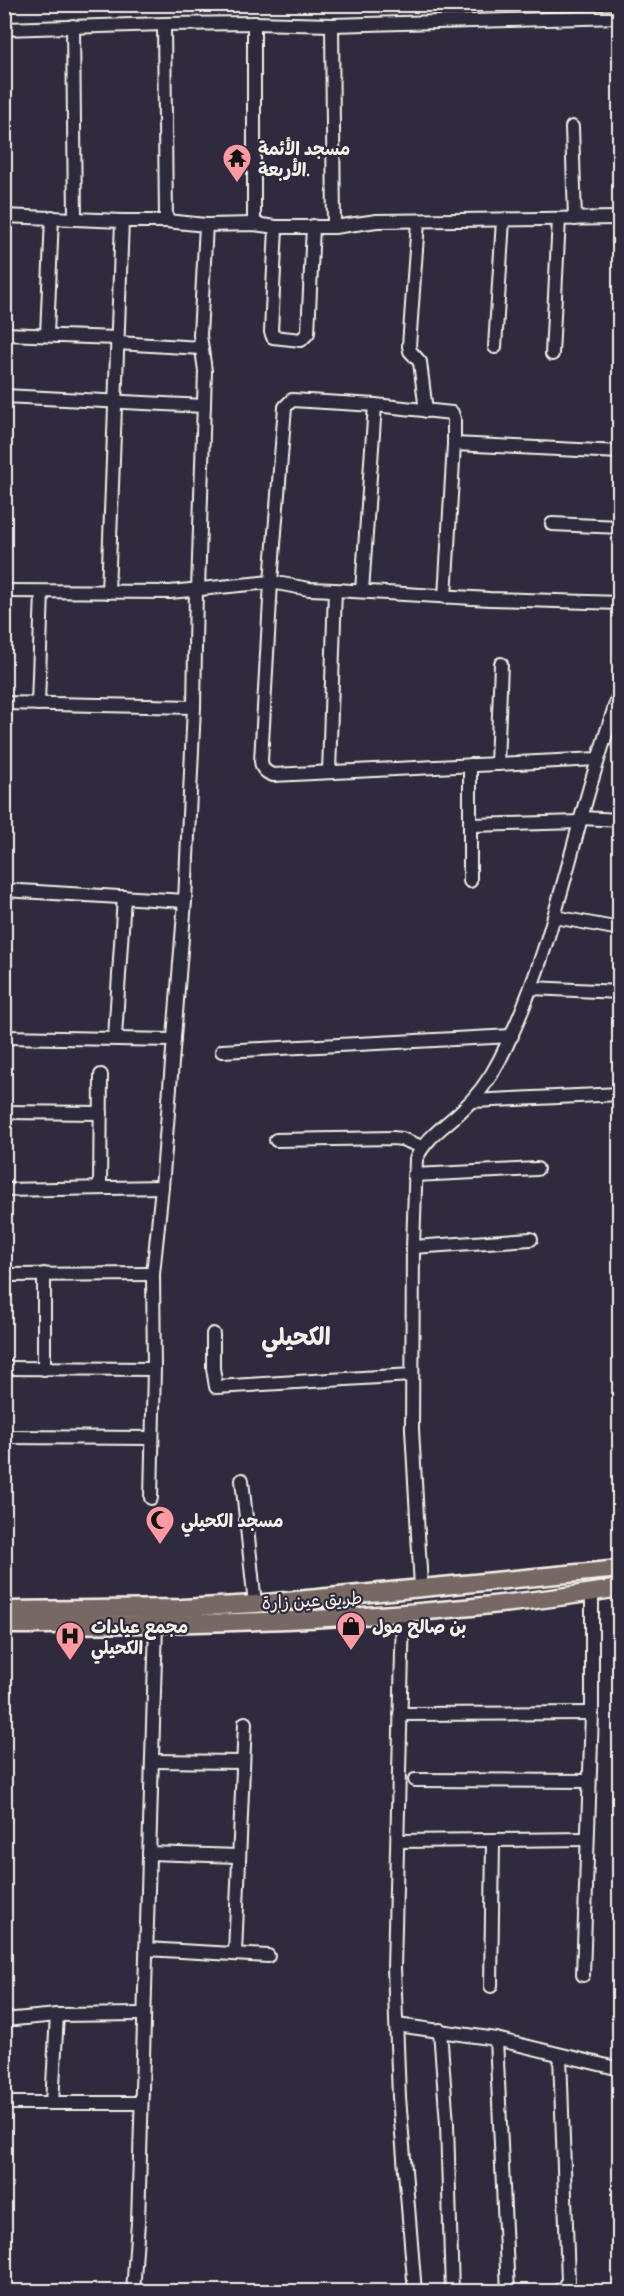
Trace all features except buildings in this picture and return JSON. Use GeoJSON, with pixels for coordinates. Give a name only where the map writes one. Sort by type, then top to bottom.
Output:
{"type":"FeatureCollection","features":[{"type":"Feature","properties":{"kind":"main road","name":"طريق عين زارة"},"geometry":{"type":"LineString","coordinates":[[4,1610],[182,1608],[255,1604],[620,1569]]}},
{"type":"Feature","properties":{"kind":"main road"},"geometry":{"type":"LineString","coordinates":[[481,1581],[483,1607]]}},
{"type":"Feature","properties":{"kind":"main road","name":"طريق عين زارة"},"geometry":{"type":"LineString","coordinates":[[4,1625],[263,1623],[354,1618],[483,1607],[620,1588]]}},
{"type":"Feature","properties":{"kind":"main road"},"geometry":{"type":"LineString","coordinates":[[350,1594],[354,1618]]}},
{"type":"Feature","properties":{"kind":"street"},"geometry":{"type":"LineString","coordinates":[[4,29],[254,23],[332,26],[620,17]]}},
{"type":"Feature","properties":{"kind":"street"},"geometry":{"type":"LineString","coordinates":[[254,23],[254,224]]}},
{"type":"Feature","properties":{"kind":"street"},"geometry":{"type":"LineString","coordinates":[[164,24],[166,220]]}},
{"type":"Feature","properties":{"kind":"street"},"geometry":{"type":"LineString","coordinates":[[73,26],[75,219]]}},
{"type":"Feature","properties":{"kind":"street"},"geometry":{"type":"LineString","coordinates":[[332,26],[334,227]]}},
{"type":"Feature","properties":{"kind":"street"},"geometry":{"type":"LineString","coordinates":[[572,127],[574,219]]}},
{"type":"Feature","properties":{"kind":"street"},"geometry":{"type":"LineString","coordinates":[[4,216],[122,221],[166,220],[206,225],[254,224],[276,227],[334,227],[377,221],[620,218]]}},
{"type":"Feature","properties":{"kind":"street"},"geometry":{"type":"LineString","coordinates":[[47,335],[52,217]]}},
{"type":"Feature","properties":{"kind":"street"},"geometry":{"type":"LineString","coordinates":[[552,354],[559,219]]}},
{"type":"Feature","properties":{"kind":"street"},"geometry":{"type":"LineString","coordinates":[[495,347],[503,220]]}},
{"type":"Feature","properties":{"kind":"street"},"geometry":{"type":"LineString","coordinates":[[108,592],[122,221]]}},
{"type":"Feature","properties":{"kind":"street"},"geometry":{"type":"LineString","coordinates":[[418,222],[409,346],[410,351],[420,362],[426,411]]}},
{"type":"Feature","properties":{"kind":"street"},"geometry":{"type":"LineString","coordinates":[[151,1498],[153,1274],[185,901],[194,707],[205,371],[201,348],[206,225]]}},
{"type":"Feature","properties":{"kind":"street"},"geometry":{"type":"LineString","coordinates":[[276,227],[271,332],[273,337],[278,339],[301,340],[308,333],[313,226]]}},
{"type":"Feature","properties":{"kind":"street"},"geometry":{"type":"LineString","coordinates":[[4,334],[47,335],[201,348]]}},
{"type":"Feature","properties":{"kind":"street"},"geometry":{"type":"LineString","coordinates":[[4,396],[204,406]]}},
{"type":"Feature","properties":{"kind":"street"},"geometry":{"type":"LineString","coordinates":[[446,597],[454,444],[452,413],[375,405],[292,400],[287,403],[271,582],[262,768],[266,773],[273,775],[598,759]]}},
{"type":"Feature","properties":{"kind":"street"},"geometry":{"type":"LineString","coordinates":[[362,591],[375,405]]}},
{"type":"Feature","properties":{"kind":"street"},"geometry":{"type":"LineString","coordinates":[[454,444],[620,452]]}},
{"type":"Feature","properties":{"kind":"street"},"geometry":{"type":"LineString","coordinates":[[552,524],[620,527]]}},
{"type":"Feature","properties":{"kind":"street"},"geometry":{"type":"LineString","coordinates":[[4,591],[197,590],[271,582],[309,588],[446,597],[620,603]]}},
{"type":"Feature","properties":{"kind":"street"},"geometry":{"type":"LineString","coordinates":[[328,772],[335,590]]}},
{"type":"Feature","properties":{"kind":"street"},"geometry":{"type":"LineString","coordinates":[[38,704],[42,592]]}},
{"type":"Feature","properties":{"kind":"street"},"geometry":{"type":"LineString","coordinates":[[497,764],[501,664]]}},
{"type":"Feature","properties":{"kind":"street"},"geometry":{"type":"LineString","coordinates":[[421,1587],[412,1429],[416,1159],[422,1147],[472,1101],[499,1062],[512,1036],[555,917],[598,759],[620,691]]}},
{"type":"Feature","properties":{"kind":"street"},"geometry":{"type":"LineString","coordinates":[[4,703],[194,707]]}},
{"type":"Feature","properties":{"kind":"street"},"geometry":{"type":"LineString","coordinates":[[470,765],[470,881]]}},
{"type":"Feature","properties":{"kind":"street"},"geometry":{"type":"LineString","coordinates":[[471,825],[620,820]]}},
{"type":"Feature","properties":{"kind":"street"},"geometry":{"type":"LineString","coordinates":[[4,890],[185,901]]}},
{"type":"Feature","properties":{"kind":"street"},"geometry":{"type":"LineString","coordinates":[[115,1037],[124,897]]}},
{"type":"Feature","properties":{"kind":"street"},"geometry":{"type":"LineString","coordinates":[[555,917],[620,929]]}},
{"type":"Feature","properties":{"kind":"street"},"geometry":{"type":"LineString","coordinates":[[531,988],[620,992]]}},
{"type":"Feature","properties":{"kind":"street"},"geometry":{"type":"LineString","coordinates":[[222,1051],[512,1036]]}},
{"type":"Feature","properties":{"kind":"street"},"geometry":{"type":"LineString","coordinates":[[4,1037],[115,1037],[174,1040]]}},
{"type":"Feature","properties":{"kind":"street"},"geometry":{"type":"LineString","coordinates":[[100,1188],[101,1075]]}},
{"type":"Feature","properties":{"kind":"street"},"geometry":{"type":"LineString","coordinates":[[472,1101],[620,1094]]}},
{"type":"Feature","properties":{"kind":"street"},"geometry":{"type":"LineString","coordinates":[[4,1112],[101,1113]]}},
{"type":"Feature","properties":{"kind":"street"},"geometry":{"type":"LineString","coordinates":[[276,1140],[393,1138],[422,1147]]}},
{"type":"Feature","properties":{"kind":"street"},"geometry":{"type":"LineString","coordinates":[[414,1175],[537,1169]]}},
{"type":"Feature","properties":{"kind":"street"},"geometry":{"type":"LineString","coordinates":[[4,1190],[162,1186]]}},
{"type":"Feature","properties":{"kind":"street"},"geometry":{"type":"LineString","coordinates":[[413,1247],[531,1239]]}},
{"type":"Feature","properties":{"kind":"street"},"geometry":{"type":"LineString","coordinates":[[44,1274],[45,1369]]}},
{"type":"Feature","properties":{"kind":"street"},"geometry":{"type":"LineString","coordinates":[[4,1275],[153,1274]]}},
{"type":"Feature","properties":{"kind":"street"},"geometry":{"type":"LineString","coordinates":[[213,1334],[213,1368],[216,1386],[412,1375]]}},
{"type":"Feature","properties":{"kind":"street"},"geometry":{"type":"LineString","coordinates":[[4,1368],[153,1369]]}},
{"type":"Feature","properties":{"kind":"street"},"geometry":{"type":"LineString","coordinates":[[4,1437],[151,1438]]}},
{"type":"Feature","properties":{"kind":"street"},"geometry":{"type":"LineString","coordinates":[[242,1480],[255,1604]]}},
{"type":"Feature","properties":{"kind":"street"},"geometry":{"type":"LineString","coordinates":[[583,1975],[592,1713],[592,1593]]}},
{"type":"Feature","properties":{"kind":"street"},"geometry":{"type":"LineString","coordinates":[[403,1614],[394,1967],[399,2097],[415,2292]]}},
{"type":"Feature","properties":{"kind":"street"},"geometry":{"type":"LineString","coordinates":[[133,2292],[138,2222],[156,1625]]}},
{"type":"Feature","properties":{"kind":"street"},"geometry":{"type":"LineString","coordinates":[[400,1713],[592,1713]]}},
{"type":"Feature","properties":{"kind":"street"},"geometry":{"type":"LineString","coordinates":[[235,1953],[245,1723]]}},
{"type":"Feature","properties":{"kind":"street"},"geometry":{"type":"LineString","coordinates":[[152,1761],[242,1762]]}},
{"type":"Feature","properties":{"kind":"street"},"geometry":{"type":"LineString","coordinates":[[415,1780],[589,1782]]}},
{"type":"Feature","properties":{"kind":"street"},"geometry":{"type":"LineString","coordinates":[[398,1841],[493,1842],[587,1839]]}},
{"type":"Feature","properties":{"kind":"street"},"geometry":{"type":"LineString","coordinates":[[491,1986],[493,1842]]}},
{"type":"Feature","properties":{"kind":"street"},"geometry":{"type":"LineString","coordinates":[[149,1853],[238,1856]]}},
{"type":"Feature","properties":{"kind":"street"},"geometry":{"type":"LineString","coordinates":[[146,1949],[268,1956]]}},
{"type":"Feature","properties":{"kind":"street"},"geometry":{"type":"LineString","coordinates":[[4,2020],[143,2014]]}},
{"type":"Feature","properties":{"kind":"street"},"geometry":{"type":"LineString","coordinates":[[52,2103],[57,2016]]}},
{"type":"Feature","properties":{"kind":"street"},"geometry":{"type":"LineString","coordinates":[[398,2025],[496,2039],[620,2069]]}},
{"type":"Feature","properties":{"kind":"street"},"geometry":{"type":"LineString","coordinates":[[440,2030],[447,2124],[452,2292]]}},
{"type":"Feature","properties":{"kind":"street"},"geometry":{"type":"LineString","coordinates":[[496,2039],[508,2292]]}},
{"type":"Feature","properties":{"kind":"street"},"geometry":{"type":"LineString","coordinates":[[556,2292],[564,2289],[568,2281],[560,2055]]}},
{"type":"Feature","properties":{"kind":"street"},"geometry":{"type":"LineString","coordinates":[[4,2103],[141,2103]]}},
{"type":"Feature","properties":{"kind":"place","name":"مسجد الأئمة الأربعة."},"geometry":{"type":"Point","coordinates":[237,184]}},
{"type":"Feature","properties":{"kind":"place","name":"مسجد الكحيلي"},"geometry":{"type":"Point","coordinates":[160,1546]}},
{"type":"Feature","properties":{"kind":"place","name":"بن صالح مول"},"geometry":{"type":"Point","coordinates":[351,1652]}},
{"type":"Feature","properties":{"kind":"place","name":"مجمع عيادات الكحيلي"},"geometry":{"type":"Point","coordinates":[70,1662]}},
{"type":"Feature","properties":{"kind":"district","name":"الكحيلي"},"geometry":{"type":"Point","coordinates":[296,1336]}}]}
